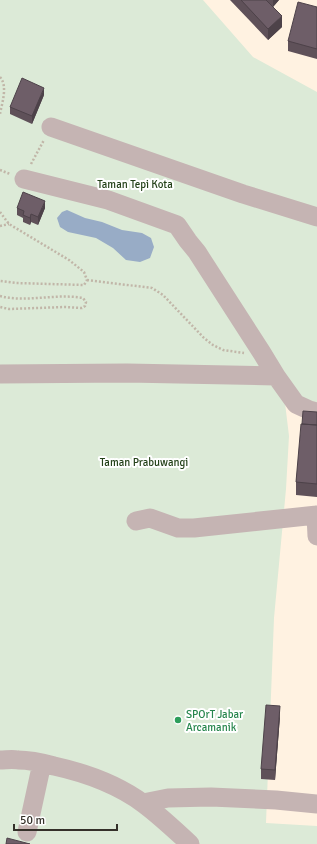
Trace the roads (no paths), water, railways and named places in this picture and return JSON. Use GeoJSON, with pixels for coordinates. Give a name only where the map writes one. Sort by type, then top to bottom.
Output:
{"type":"FeatureCollection","features":[{"type":"Feature","properties":{"kind":"lane"},"geometry":{"type":"LineString","coordinates":[[51,127],[243,194],[317,217]]}},
{"type":"Feature","properties":{"kind":"lane"},"geometry":{"type":"LineString","coordinates":[[24,179],[108,200],[177,224],[197,252],[276,376],[296,404],[317,412]]}},
{"type":"Feature","properties":{"kind":"lane"},"geometry":{"type":"LineString","coordinates":[[0,374],[127,373],[276,376]]}},
{"type":"Feature","properties":{"kind":"lane"},"geometry":{"type":"LineString","coordinates":[[136,521],[150,518],[178,528],[194,528],[317,515],[317,536]]}},
{"type":"Feature","properties":{"kind":"lane"},"geometry":{"type":"LineString","coordinates":[[0,760],[19,760],[42,763],[74,770],[101,780],[143,804],[190,844]]}},
{"type":"Feature","properties":{"kind":"lane"},"geometry":{"type":"LineString","coordinates":[[28,832],[42,763]]}},
{"type":"Feature","properties":{"kind":"lane"},"geometry":{"type":"LineString","coordinates":[[143,804],[168,798],[211,797],[276,800],[317,804]]}},
{"type":"Feature","properties":{"kind":"water"},"geometry":{"type":"Polygon","coordinates":[[[67,210],[85,218],[102,222],[122,230],[142,233],[151,238],[154,247],[150,258],[140,262],[126,260],[113,248],[96,238],[68,232],[60,227],[57,218],[62,212],[67,210]]]}},
{"type":"Feature","properties":{"kind":"place","name":"SPOrT Jabar Arcamanik"},"geometry":{"type":"Point","coordinates":[178,720]}},
{"type":"Feature","properties":{"kind":"park label","name":"Taman Tepi Kota"},"geometry":{"type":"Point","coordinates":[135,184]}},
{"type":"Feature","properties":{"kind":"park label","name":"Taman Prabuwangi"},"geometry":{"type":"Point","coordinates":[144,462]}}]}
